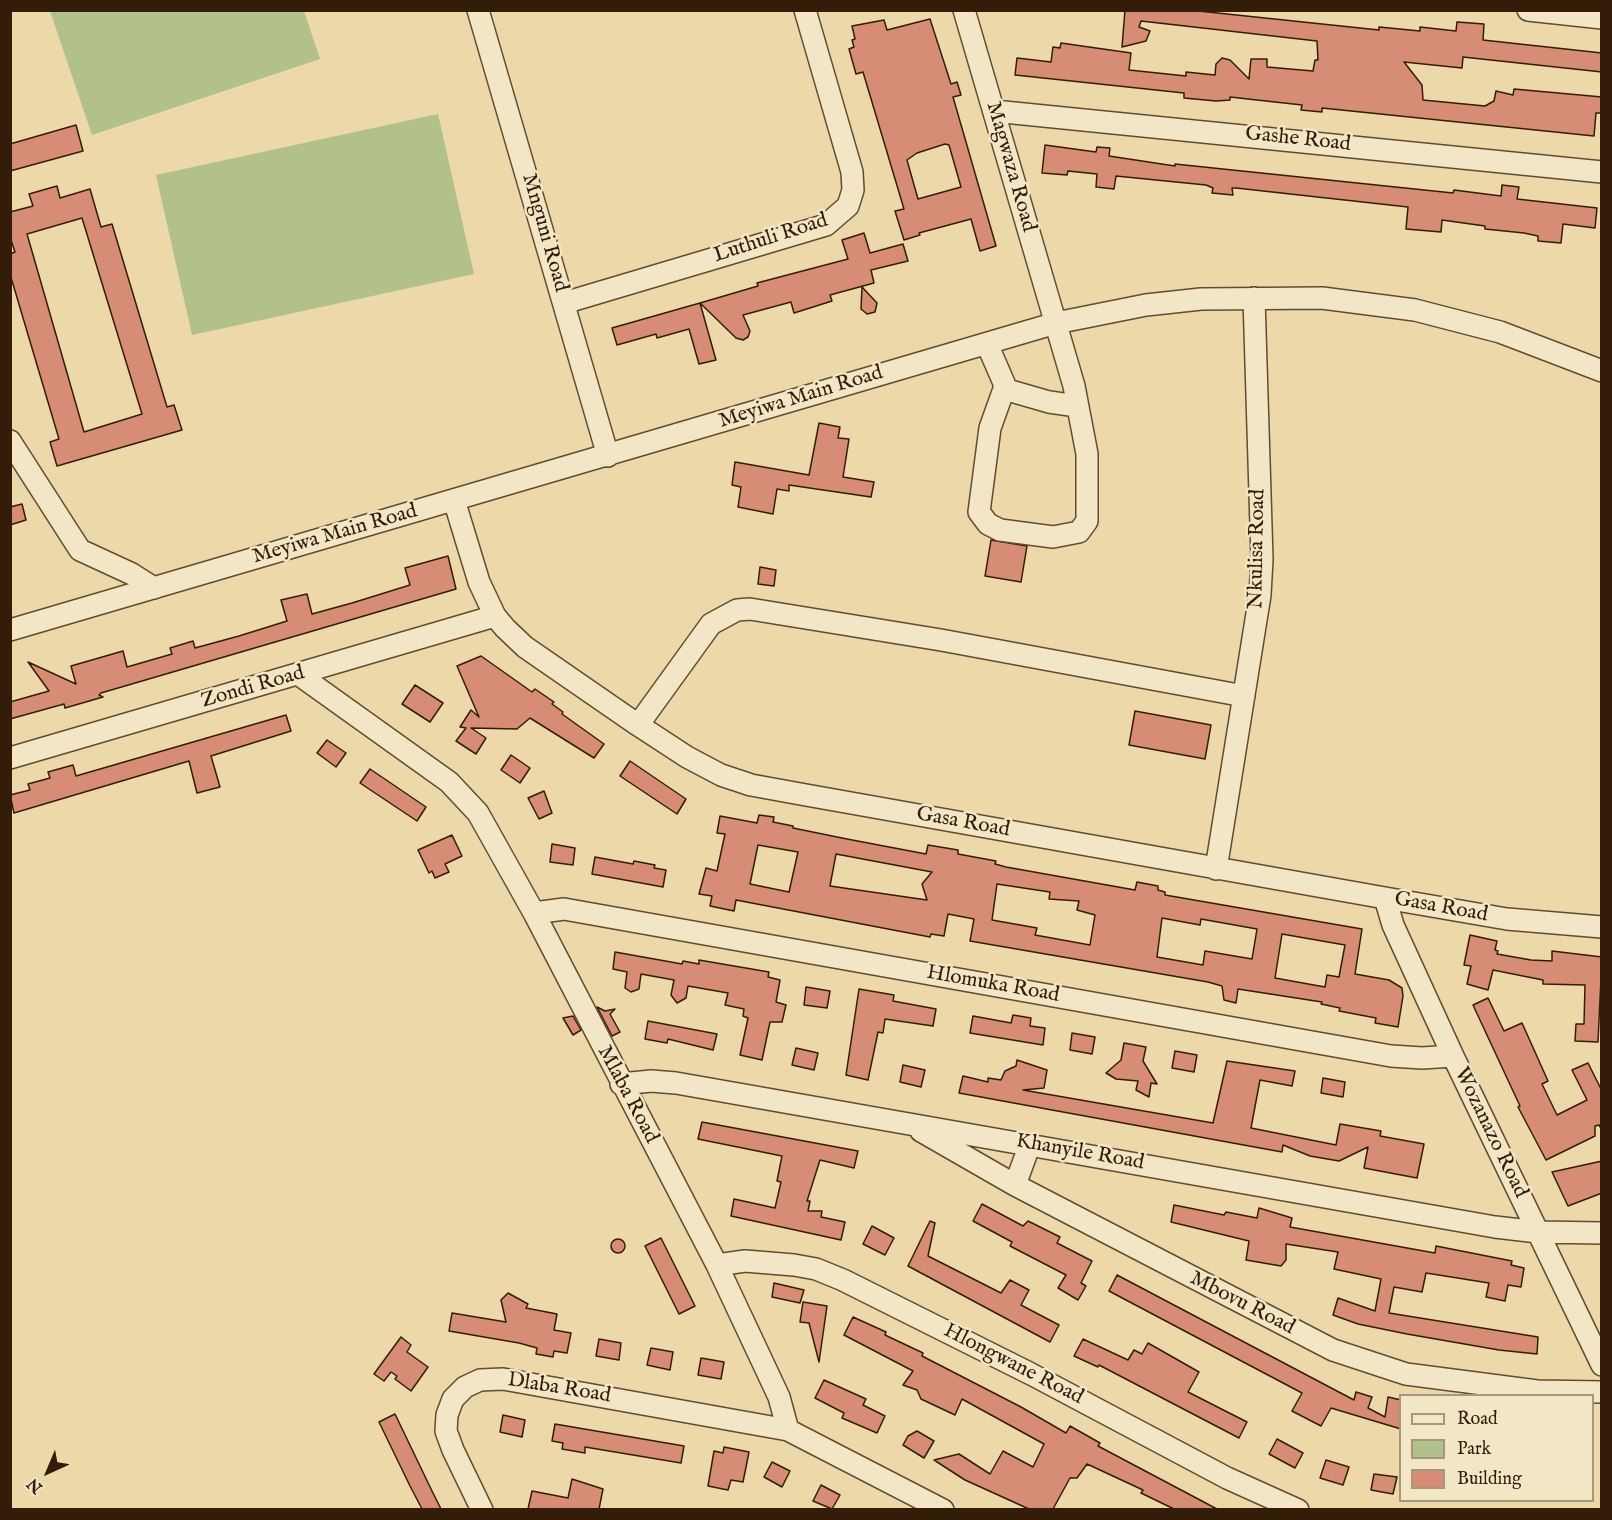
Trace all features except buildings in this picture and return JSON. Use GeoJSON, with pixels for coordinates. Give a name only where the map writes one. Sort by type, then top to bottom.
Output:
{"type":"FeatureCollection","features":[{"type":"Feature","properties":{"kind":"street","name":"Mnguni Road"},"geometry":{"type":"LineString","coordinates":[[478,10],[608,456]]}},
{"type":"Feature","properties":{"kind":"street","name":"Luthuli Road"},"geometry":{"type":"LineString","coordinates":[[564,303],[826,225],[848,206],[853,190],[852,172],[805,10]]}},
{"type":"Feature","properties":{"kind":"street","name":"Magwaza Road"},"geometry":{"type":"LineString","coordinates":[[964,10],[1056,323],[1077,406],[1087,454],[1088,510],[1084,527],[1068,535],[1053,537],[1000,530],[988,524],[979,512],[978,505],[990,428],[1004,389]]}},
{"type":"Feature","properties":{"kind":"street"},"geometry":{"type":"LineString","coordinates":[[1528,10],[1602,18]]}},
{"type":"Feature","properties":{"kind":"street","name":"Gashe Road"},"geometry":{"type":"LineString","coordinates":[[994,111],[1602,172]]}},
{"type":"Feature","properties":{"kind":"street","name":"Nkulisa Road"},"geometry":{"type":"LineString","coordinates":[[1216,869],[1260,595],[1262,559],[1254,298]]}},
{"type":"Feature","properties":{"kind":"street","name":"Meyiwa Main Road"},"geometry":{"type":"LineString","coordinates":[[10,630],[1056,323],[1146,305],[1200,299],[1322,298],[1415,310],[1500,332],[1602,371]]}},
{"type":"Feature","properties":{"kind":"street"},"geometry":{"type":"LineString","coordinates":[[987,344],[1004,383],[1004,389],[1048,402],[1077,406]]}},
{"type":"Feature","properties":{"kind":"street"},"geometry":{"type":"LineString","coordinates":[[10,441],[80,550],[132,574],[154,588]]}},
{"type":"Feature","properties":{"kind":"street","name":"Gasa Road"},"geometry":{"type":"LineString","coordinates":[[454,500],[479,582],[495,616],[525,647],[638,725],[687,757],[721,775],[751,784],[1216,869],[1507,919],[1602,927]]}},
{"type":"Feature","properties":{"kind":"street"},"geometry":{"type":"LineString","coordinates":[[638,725],[711,624],[737,610],[750,609],[952,642],[1244,696]]}},
{"type":"Feature","properties":{"kind":"street","name":"Zondi Road"},"geometry":{"type":"LineString","coordinates":[[10,759],[495,616]]}},
{"type":"Feature","properties":{"kind":"street","name":"Mlaba Road"},"geometry":{"type":"LineString","coordinates":[[298,674],[449,782],[478,813],[534,913],[717,1265],[779,1397],[788,1430]]}},
{"type":"Feature","properties":{"kind":"street","name":"Wozanazo Road"},"geometry":{"type":"LineString","coordinates":[[1385,898],[1393,925],[1602,1365]]}},
{"type":"Feature","properties":{"kind":"street","name":"Hlomuka Road"},"geometry":{"type":"LineString","coordinates":[[534,913],[564,909],[1391,1056],[1422,1058],[1454,1056]]}},
{"type":"Feature","properties":{"kind":"street","name":"Khanyile Road"},"geometry":{"type":"LineString","coordinates":[[621,1084],[651,1081],[676,1083],[1495,1227],[1538,1232],[1602,1233]]}},
{"type":"Feature","properties":{"kind":"street","name":"Mbovu Road"},"geometry":{"type":"LineString","coordinates":[[912,1126],[1015,1185],[1267,1318],[1333,1350],[1406,1374],[1537,1391],[1602,1392]]}},
{"type":"Feature","properties":{"kind":"street"},"geometry":{"type":"LineString","coordinates":[[1015,1185],[1030,1144]]}},
{"type":"Feature","properties":{"kind":"street","name":"Hlongwane Road"},"geometry":{"type":"LineString","coordinates":[[717,1265],[745,1261],[794,1265],[816,1269],[843,1280],[1031,1374],[1227,1478],[1298,1509]]}},
{"type":"Feature","properties":{"kind":"street","name":"Dlaba Road"},"geometry":{"type":"LineString","coordinates":[[482,1509],[446,1431],[447,1415],[453,1399],[465,1387],[480,1380],[503,1379],[788,1430]]}},
{"type":"Feature","properties":{"kind":"street"},"geometry":{"type":"LineString","coordinates":[[788,1430],[944,1509]]}},
{"type":"Feature","properties":{"kind":"green space"},"geometry":{"type":"Polygon","coordinates":[[[50,11],[304,11],[320,59],[92,135],[50,11]]]}},
{"type":"Feature","properties":{"kind":"green space"},"geometry":{"type":"Polygon","coordinates":[[[438,114],[474,274],[192,335],[156,175],[438,114]]]}}]}
